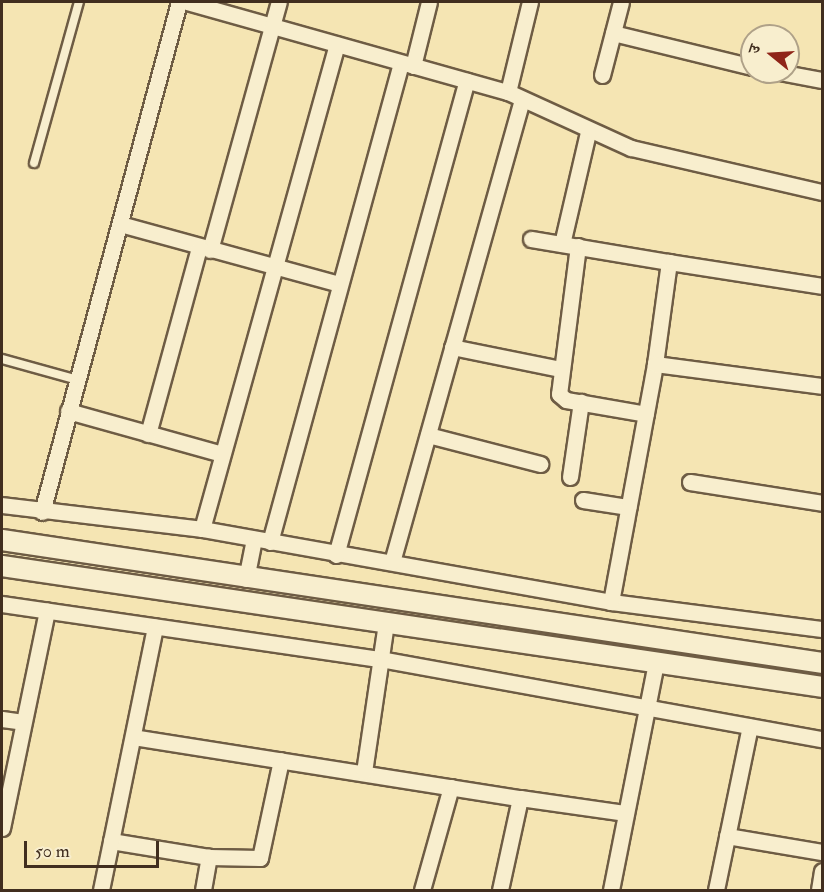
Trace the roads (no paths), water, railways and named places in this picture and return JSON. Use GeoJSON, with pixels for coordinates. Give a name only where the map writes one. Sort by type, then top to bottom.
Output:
{"type":"FeatureCollection","features":[{"type":"Feature","properties":{"kind":"street"},"geometry":{"type":"LineString","coordinates":[[42,512],[179,2]]}},
{"type":"Feature","properties":{"kind":"street"},"geometry":{"type":"LineString","coordinates":[[187,2],[273,24],[407,65],[508,92],[588,132],[631,148],[822,192]]}},
{"type":"Feature","properties":{"kind":"street"},"geometry":{"type":"LineString","coordinates":[[148,434],[279,2]]}},
{"type":"Feature","properties":{"kind":"street"},"geometry":{"type":"LineString","coordinates":[[246,579],[262,541],[339,284],[407,65],[429,2]]}},
{"type":"Feature","properties":{"kind":"street"},"geometry":{"type":"LineString","coordinates":[[508,92],[530,2]]}},
{"type":"Feature","properties":{"kind":"street"},"geometry":{"type":"LineString","coordinates":[[602,75],[621,2]]}},
{"type":"Feature","properties":{"kind":"street"},"geometry":{"type":"LineString","coordinates":[[613,33],[740,64]]}},
{"type":"Feature","properties":{"kind":"street"},"geometry":{"type":"LineString","coordinates":[[202,529],[273,267],[337,44]]}},
{"type":"Feature","properties":{"kind":"street"},"geometry":{"type":"LineString","coordinates":[[800,76],[822,81]]}},
{"type":"Feature","properties":{"kind":"street"},"geometry":{"type":"LineString","coordinates":[[336,555],[467,81]]}},
{"type":"Feature","properties":{"kind":"street"},"geometry":{"type":"LineString","coordinates":[[392,562],[522,99]]}},
{"type":"Feature","properties":{"kind":"street"},"geometry":{"type":"LineString","coordinates":[[562,244],[588,132]]}},
{"type":"Feature","properties":{"kind":"street"},"geometry":{"type":"LineString","coordinates":[[120,224],[204,249],[339,284]]}},
{"type":"Feature","properties":{"kind":"street"},"geometry":{"type":"LineString","coordinates":[[531,239],[822,286]]}},
{"type":"Feature","properties":{"kind":"street"},"geometry":{"type":"LineString","coordinates":[[578,246],[560,369],[559,394],[581,402],[646,414]]}},
{"type":"Feature","properties":{"kind":"street"},"geometry":{"type":"LineString","coordinates":[[611,602],[655,364],[669,262]]}},
{"type":"Feature","properties":{"kind":"street"},"geometry":{"type":"LineString","coordinates":[[452,347],[560,369]]}},
{"type":"Feature","properties":{"kind":"street"},"geometry":{"type":"LineString","coordinates":[[655,364],[822,386]]}},
{"type":"Feature","properties":{"kind":"street"},"geometry":{"type":"LineString","coordinates":[[570,477],[581,402]]}},
{"type":"Feature","properties":{"kind":"street"},"geometry":{"type":"LineString","coordinates":[[68,411],[222,454]]}},
{"type":"Feature","properties":{"kind":"street"},"geometry":{"type":"LineString","coordinates":[[428,435],[540,464]]}},
{"type":"Feature","properties":{"kind":"street"},"geometry":{"type":"LineString","coordinates":[[690,482],[822,503]]}},
{"type":"Feature","properties":{"kind":"street"},"geometry":{"type":"LineString","coordinates":[[583,500],[628,507]]}},
{"type":"Feature","properties":{"kind":"street"},"geometry":{"type":"LineString","coordinates":[[2,505],[42,512],[202,529],[336,555],[392,562],[611,602],[822,629]]}},
{"type":"Feature","properties":{"kind":"street"},"geometry":{"type":"LineString","coordinates":[[2,540],[218,575],[822,663]]}},
{"type":"Feature","properties":{"kind":"street"},"geometry":{"type":"LineString","coordinates":[[2,566],[822,687]]}},
{"type":"Feature","properties":{"kind":"street"},"geometry":{"type":"LineString","coordinates":[[214,598],[218,575]]}},
{"type":"Feature","properties":{"kind":"street"},"geometry":{"type":"LineString","coordinates":[[2,604],[380,659],[822,739]]}},
{"type":"Feature","properties":{"kind":"street"},"geometry":{"type":"LineString","coordinates":[[417,627],[422,605]]}},
{"type":"Feature","properties":{"kind":"street"},"geometry":{"type":"LineString","coordinates":[[2,828],[47,611]]}},
{"type":"Feature","properties":{"kind":"street"},"geometry":{"type":"LineString","coordinates":[[364,772],[386,623]]}},
{"type":"Feature","properties":{"kind":"street"},"geometry":{"type":"LineString","coordinates":[[101,891],[155,626]]}},
{"type":"Feature","properties":{"kind":"street"},"geometry":{"type":"LineString","coordinates":[[764,679],[768,656]]}},
{"type":"Feature","properties":{"kind":"street"},"geometry":{"type":"LineString","coordinates":[[611,891],[656,663]]}},
{"type":"Feature","properties":{"kind":"street"},"geometry":{"type":"LineString","coordinates":[[2,719],[23,722]]}},
{"type":"Feature","properties":{"kind":"street"},"geometry":{"type":"LineString","coordinates":[[716,891],[750,726]]}},
{"type":"Feature","properties":{"kind":"street"},"geometry":{"type":"LineString","coordinates":[[133,737],[626,813]]}},
{"type":"Feature","properties":{"kind":"street"},"geometry":{"type":"LineString","coordinates":[[111,841],[209,857],[260,858],[281,759]]}},
{"type":"Feature","properties":{"kind":"street"},"geometry":{"type":"LineString","coordinates":[[422,891],[451,787]]}},
{"type":"Feature","properties":{"kind":"street"},"geometry":{"type":"LineString","coordinates":[[500,891],[520,798]]}},
{"type":"Feature","properties":{"kind":"street"},"geometry":{"type":"LineString","coordinates":[[727,836],[822,852]]}},
{"type":"Feature","properties":{"kind":"street"},"geometry":{"type":"LineString","coordinates":[[203,891],[209,857]]}},
{"type":"Feature","properties":{"kind":"street"},"geometry":{"type":"LineString","coordinates":[[819,891],[822,871]]}},
{"type":"Feature","properties":{"kind":"lane"},"geometry":{"type":"LineString","coordinates":[[34,163],[79,2]]}},
{"type":"Feature","properties":{"kind":"lane"},"geometry":{"type":"LineString","coordinates":[[2,359],[78,380]]}}]}
